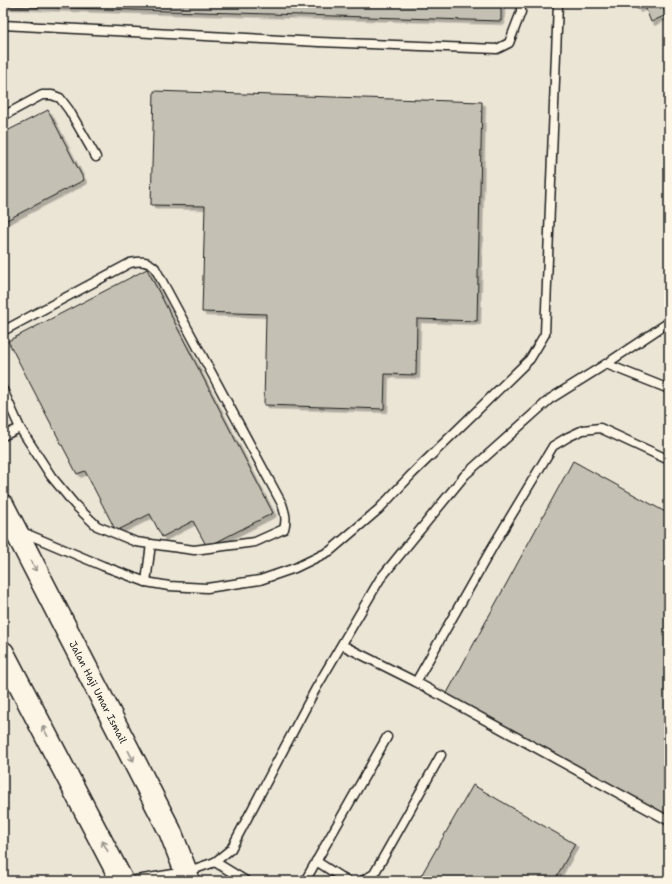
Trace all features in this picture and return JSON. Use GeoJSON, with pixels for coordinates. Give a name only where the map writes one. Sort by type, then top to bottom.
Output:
{"type":"FeatureCollection","features":[{"type":"Feature","properties":{"kind":"main road","name":"Jalan Haji Umar Ismail"},"geometry":{"type":"LineString","coordinates":[[3,506],[170,831],[187,876]]}},
{"type":"Feature","properties":{"kind":"main road"},"geometry":{"type":"LineString","coordinates":[[3,653],[122,881]]}},
{"type":"Feature","properties":{"kind":"lane"},"geometry":{"type":"LineString","coordinates":[[3,25],[327,42],[497,49],[509,43],[521,12],[521,3]]}},
{"type":"Feature","properties":{"kind":"lane"},"geometry":{"type":"LineString","coordinates":[[14,528],[103,566],[146,582],[169,586],[207,588],[260,580],[295,568],[330,551],[379,509],[412,474],[530,359],[545,334],[558,3]]}},
{"type":"Feature","properties":{"kind":"lane"},"geometry":{"type":"LineString","coordinates":[[3,116],[42,96],[52,95],[60,98],[70,110],[96,157]]}},
{"type":"Feature","properties":{"kind":"lane"},"geometry":{"type":"LineString","coordinates":[[3,331],[130,263],[139,261],[146,262],[155,268],[282,504],[286,514],[284,529],[254,542],[194,550],[136,542],[97,526],[75,505],[51,476],[20,428],[3,390]]}},
{"type":"Feature","properties":{"kind":"lane"},"geometry":{"type":"LineString","coordinates":[[130,881],[187,876],[215,862],[231,849],[315,690],[380,579],[465,475],[550,399],[669,322]]}},
{"type":"Feature","properties":{"kind":"lane"},"geometry":{"type":"LineString","coordinates":[[606,364],[669,389]]}},
{"type":"Feature","properties":{"kind":"lane"},"geometry":{"type":"LineString","coordinates":[[3,436],[20,428]]}},
{"type":"Feature","properties":{"kind":"lane"},"geometry":{"type":"LineString","coordinates":[[416,682],[493,546],[553,446],[583,430],[600,428],[669,460]]}},
{"type":"Feature","properties":{"kind":"lane"},"geometry":{"type":"LineString","coordinates":[[146,582],[151,544]]}},
{"type":"Feature","properties":{"kind":"lane"},"geometry":{"type":"LineString","coordinates":[[342,645],[416,682],[669,821]]}},
{"type":"Feature","properties":{"kind":"lane"},"geometry":{"type":"LineString","coordinates":[[305,881],[387,737]]}},
{"type":"Feature","properties":{"kind":"lane"},"geometry":{"type":"LineString","coordinates":[[362,881],[374,874],[441,755]]}},
{"type":"Feature","properties":{"kind":"lane"},"geometry":{"type":"LineString","coordinates":[[215,862],[246,881]]}},
{"type":"Feature","properties":{"kind":"lane"},"geometry":{"type":"LineString","coordinates":[[316,862],[347,881]]}},
{"type":"Feature","properties":{"kind":"shaded area"},"geometry":{"type":"Polygon","coordinates":[[[3,3],[669,3],[669,881],[3,881],[3,3]]]}},
{"type":"Feature","properties":{"kind":"building"},"geometry":{"type":"Polygon","coordinates":[[[3,3],[501,3],[501,21],[3,6],[3,3]]]}},
{"type":"Feature","properties":{"kind":"building"},"geometry":{"type":"Polygon","coordinates":[[[634,3],[650,3],[637,9],[634,3]]]}},
{"type":"Feature","properties":{"kind":"building"},"geometry":{"type":"Polygon","coordinates":[[[655,3],[661,3],[666,15],[651,22],[645,7],[655,3]]]}},
{"type":"Feature","properties":{"kind":"building"},"geometry":{"type":"Polygon","coordinates":[[[663,3],[669,3],[669,18],[663,3]]]}},
{"type":"Feature","properties":{"kind":"building"},"geometry":{"type":"Polygon","coordinates":[[[154,91],[482,102],[477,321],[417,319],[416,375],[385,374],[384,409],[264,405],[266,314],[202,312],[205,206],[151,205],[154,91]]]}},
{"type":"Feature","properties":{"kind":"building"},"geometry":{"type":"Polygon","coordinates":[[[48,110],[84,180],[3,222],[3,133],[48,110]]]}},
{"type":"Feature","properties":{"kind":"building"},"geometry":{"type":"Polygon","coordinates":[[[147,269],[273,513],[207,547],[193,521],[162,537],[150,514],[116,531],[85,471],[77,474],[8,341],[147,269]]]}},
{"type":"Feature","properties":{"kind":"building"},"geometry":{"type":"Polygon","coordinates":[[[573,461],[669,514],[669,818],[446,695],[573,461]]]}},
{"type":"Feature","properties":{"kind":"building"},"geometry":{"type":"Polygon","coordinates":[[[473,785],[575,844],[554,881],[418,881],[473,785]]]}}]}
